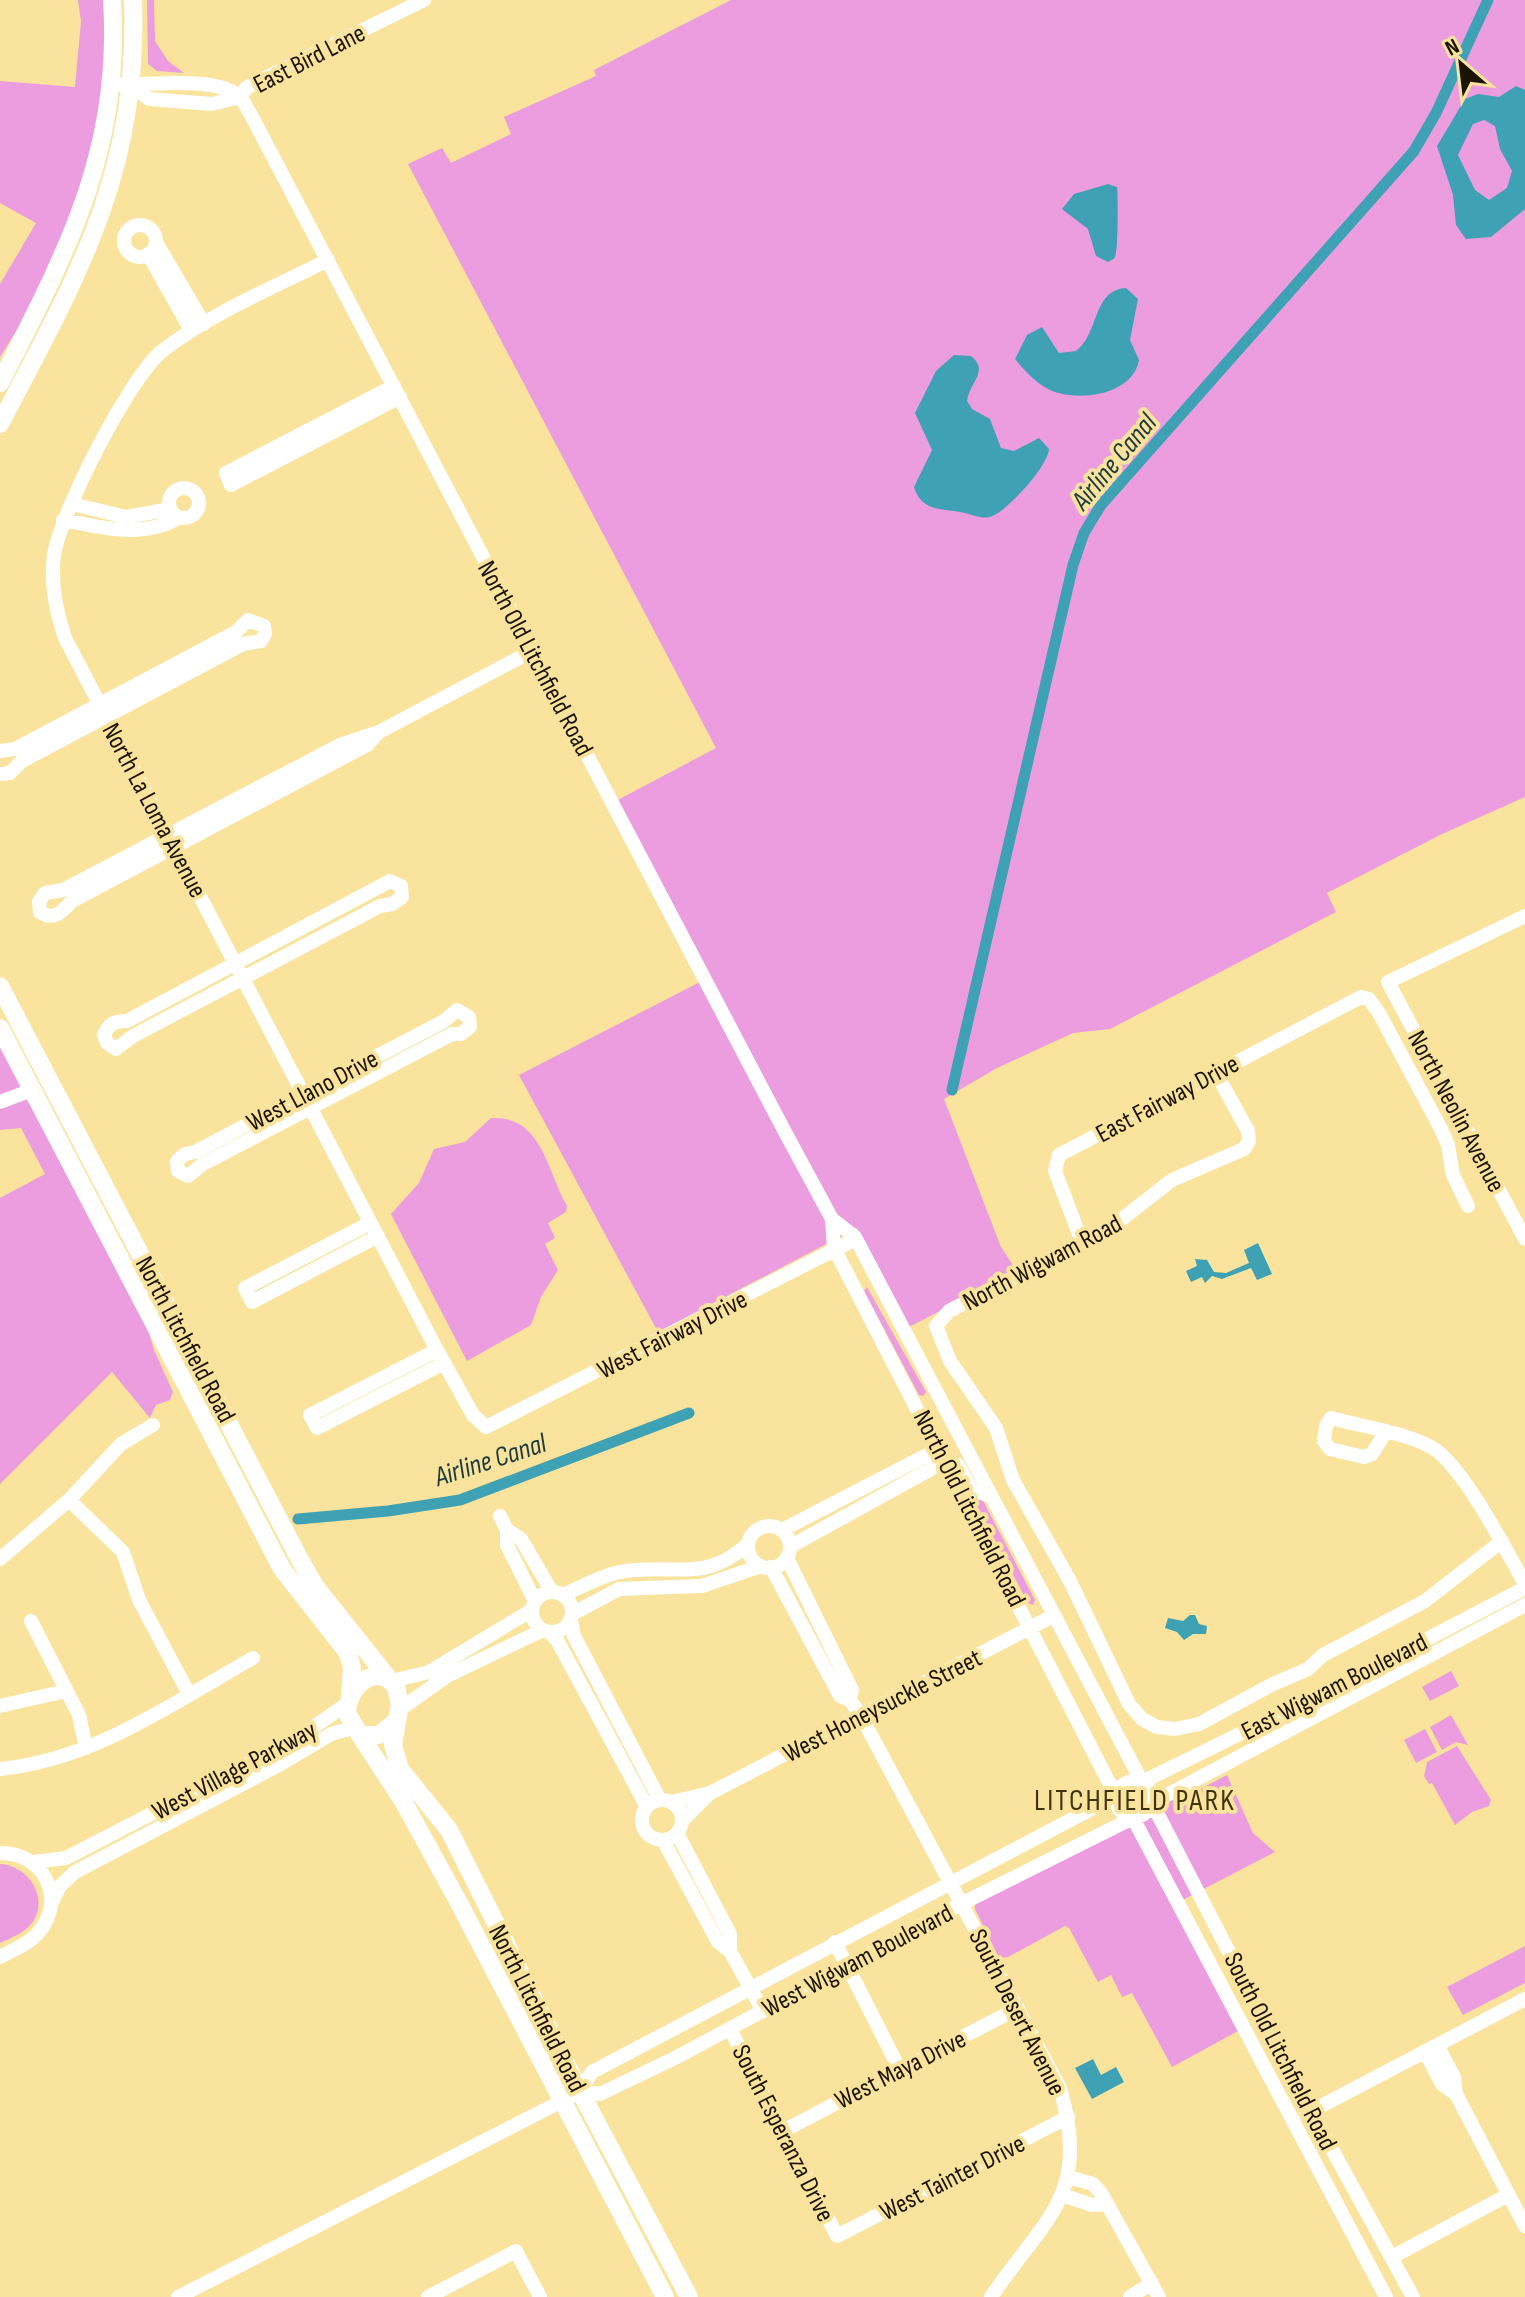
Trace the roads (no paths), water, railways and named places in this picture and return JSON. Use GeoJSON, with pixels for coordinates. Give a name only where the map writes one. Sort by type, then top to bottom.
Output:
{"type":"FeatureCollection","features":[{"type":"Feature","properties":{"kind":"main road"},"geometry":{"type":"LineString","coordinates":[[0,383],[66,254],[87,201],[112,84],[112,0]]}},
{"type":"Feature","properties":{"kind":"main road"},"geometry":{"type":"LineString","coordinates":[[0,424],[87,256],[113,181],[132,86],[133,0]]}},
{"type":"Feature","properties":{"kind":"main road","name":"North Litchfield Road"},"geometry":{"type":"LineString","coordinates":[[0,986],[299,1558],[308,1591],[348,1653],[352,1668],[349,1699]]}},
{"type":"Feature","properties":{"kind":"main road","name":"North Litchfield Road"},"geometry":{"type":"LineString","coordinates":[[0,1028],[282,1569],[308,1591],[390,1680]]}},
{"type":"Feature","properties":{"kind":"main road"},"geometry":{"type":"LineString","coordinates":[[369,1677],[390,1680],[399,1696],[397,1716],[379,1735],[357,1732],[349,1699],[369,1677]]}},
{"type":"Feature","properties":{"kind":"main road","name":"North Litchfield Road"},"geometry":{"type":"LineString","coordinates":[[397,1716],[393,1745],[400,1769],[449,1830],[580,2091],[689,2297]]}},
{"type":"Feature","properties":{"kind":"main road","name":"North Litchfield Road"},"geometry":{"type":"LineString","coordinates":[[357,1732],[403,1801],[458,1901],[560,2102],[665,2297]]}},
{"type":"Feature","properties":{"kind":"street","name":"East Bird Lane"},"geometry":{"type":"LineString","coordinates":[[240,97],[246,88],[424,0]]}},
{"type":"Feature","properties":{"kind":"street"},"geometry":{"type":"LineString","coordinates":[[112,84],[132,86],[149,99],[212,104],[240,97]]}},
{"type":"Feature","properties":{"kind":"street","name":"North Old Litchfield Road"},"geometry":{"type":"LineString","coordinates":[[240,97],[832,1219],[856,1239],[1142,1782]]}},
{"type":"Feature","properties":{"kind":"street"},"geometry":{"type":"LineString","coordinates":[[152,248],[197,327]]}},
{"type":"Feature","properties":{"kind":"street","name":"North La Loma Avenue"},"geometry":{"type":"LineString","coordinates":[[328,260],[197,327],[159,354],[127,397],[63,520],[55,551],[54,597],[65,638],[440,1356],[473,1415],[486,1427]]}},
{"type":"Feature","properties":{"kind":"street"},"geometry":{"type":"LineString","coordinates":[[278,453],[397,391]]}},
{"type":"Feature","properties":{"kind":"street"},"geometry":{"type":"LineString","coordinates":[[72,504],[126,524]]}},
{"type":"Feature","properties":{"kind":"street"},"geometry":{"type":"LineString","coordinates":[[63,520],[162,525],[175,513]]}},
{"type":"Feature","properties":{"kind":"street"},"geometry":{"type":"LineString","coordinates":[[0,751],[39,744],[103,711],[187,666],[248,620],[264,626],[265,634],[261,641],[243,644],[187,666]]}},
{"type":"Feature","properties":{"kind":"street"},"geometry":{"type":"LineString","coordinates":[[105,876],[267,790],[340,745],[379,732],[532,651]]}},
{"type":"Feature","properties":{"kind":"street"},"geometry":{"type":"LineString","coordinates":[[0,774],[10,773],[39,744]]}},
{"type":"Feature","properties":{"kind":"street"},"geometry":{"type":"LineString","coordinates":[[319,920],[240,970],[176,1014],[116,1049],[107,1043],[104,1035],[107,1026],[116,1021],[127,1021],[168,1000],[240,970],[327,934],[380,906],[392,904],[402,897],[401,886],[390,881],[380,884],[319,920]]}},
{"type":"Feature","properties":{"kind":"street","name":"North Neolin Avenue"},"geometry":{"type":"LineString","coordinates":[[1525,916],[1388,982],[1525,1239]]}},
{"type":"Feature","properties":{"kind":"street"},"geometry":{"type":"LineString","coordinates":[[319,920],[327,934]]}},
{"type":"Feature","properties":{"kind":"street","name":"East Fairway Drive"},"geometry":{"type":"LineString","coordinates":[[1082,1242],[1055,1171],[1057,1157],[1359,998],[1369,999],[1395,1042],[1447,1142],[1451,1171],[1468,1206]]}},
{"type":"Feature","properties":{"kind":"street"},"geometry":{"type":"LineString","coordinates":[[168,1000],[176,1014]]}},
{"type":"Feature","properties":{"kind":"street","name":"West Llano Drive"},"geometry":{"type":"LineString","coordinates":[[240,1137],[392,1057],[452,1034],[461,1034],[470,1027],[469,1017],[457,1010],[392,1057]]}},
{"type":"Feature","properties":{"kind":"street","name":"North Wigwam Road"},"geometry":{"type":"LineString","coordinates":[[1216,1073],[1247,1128],[1246,1147],[1172,1180],[1128,1216],[944,1314],[936,1326],[950,1361],[996,1428],[1013,1480],[1070,1581],[1099,1649],[1133,1711],[1149,1723],[1175,1729],[1199,1724],[1308,1669],[1323,1655],[1435,1595],[1502,1541]]}},
{"type":"Feature","properties":{"kind":"street"},"geometry":{"type":"LineString","coordinates":[[0,1102],[32,1090]]}},
{"type":"Feature","properties":{"kind":"street","name":"North Old Litchfield Road"},"geometry":{"type":"LineString","coordinates":[[832,1219],[834,1248],[938,1457],[1031,1627],[1116,1796]]}},
{"type":"Feature","properties":{"kind":"street"},"geometry":{"type":"LineString","coordinates":[[309,1263],[374,1229]]}},
{"type":"Feature","properties":{"kind":"street","name":"West Fairway Drive"},"geometry":{"type":"LineString","coordinates":[[486,1427],[856,1239]]}},
{"type":"Feature","properties":{"kind":"street"},"geometry":{"type":"LineString","coordinates":[[376,1389],[440,1356]]}},
{"type":"Feature","properties":{"kind":"street"},"geometry":{"type":"LineString","coordinates":[[0,1559],[69,1500],[121,1444],[153,1425]]}},
{"type":"Feature","properties":{"kind":"street"},"geometry":{"type":"LineString","coordinates":[[1385,1433],[1438,1452],[1502,1541],[1525,1586]]}},
{"type":"Feature","properties":{"kind":"street"},"geometry":{"type":"LineString","coordinates":[[782,1530],[925,1456],[954,1457],[972,1490],[991,1496]]}},
{"type":"Feature","properties":{"kind":"street"},"geometry":{"type":"LineString","coordinates":[[397,1716],[447,1676],[546,1631],[562,1630],[572,1617],[619,1589],[702,1586],[766,1567],[931,1469],[938,1457]]}},
{"type":"Feature","properties":{"kind":"street"},"geometry":{"type":"LineString","coordinates":[[69,1500],[123,1552],[139,1600],[189,1694]]}},
{"type":"Feature","properties":{"kind":"street"},"geometry":{"type":"LineString","coordinates":[[500,1516],[507,1530],[507,1545],[534,1606],[534,1620],[557,1640],[659,1803],[679,1810],[674,1831],[718,1942],[730,1951],[763,2011]]}},
{"type":"Feature","properties":{"kind":"street"},"geometry":{"type":"LineString","coordinates":[[390,1680],[429,1672],[557,1593],[628,1570],[688,1572],[708,1568],[735,1556],[759,1528],[773,1526],[782,1530],[789,1552],[852,1690],[850,1700],[840,1696],[766,1567],[751,1558],[748,1544]]}},
{"type":"Feature","properties":{"kind":"street"},"geometry":{"type":"LineString","coordinates":[[507,1530],[521,1539],[557,1593],[569,1601],[574,1636],[659,1803]]}},
{"type":"Feature","properties":{"kind":"street","name":"East Wigwam Boulevard"},"geometry":{"type":"LineString","coordinates":[[1142,1782],[1335,1687],[1525,1586]]}},
{"type":"Feature","properties":{"kind":"street","name":"East Wigwam Boulevard"},"geometry":{"type":"LineString","coordinates":[[1152,1803],[1525,1605]]}},
{"type":"Feature","properties":{"kind":"street","name":"West Honeysuckle Street"},"geometry":{"type":"LineString","coordinates":[[659,1803],[710,1793],[1053,1616]]}},
{"type":"Feature","properties":{"kind":"street"},"geometry":{"type":"LineString","coordinates":[[31,1621],[79,1715],[86,1748]]}},
{"type":"Feature","properties":{"kind":"street"},"geometry":{"type":"LineString","coordinates":[[0,1769],[32,1765],[86,1748],[171,1707],[253,1658]]}},
{"type":"Feature","properties":{"kind":"street"},"geometry":{"type":"LineString","coordinates":[[0,1706],[66,1691]]}},
{"type":"Feature","properties":{"kind":"street","name":"West Village Parkway"},"geometry":{"type":"LineString","coordinates":[[0,1853],[18,1854],[34,1862],[66,1858],[296,1739],[349,1699]]}},
{"type":"Feature","properties":{"kind":"street","name":"South Desert Avenue"},"geometry":{"type":"LineString","coordinates":[[850,1700],[1060,2088],[1068,2117],[1071,2136],[1069,2177],[1062,2195],[1045,2228],[991,2297]]}},
{"type":"Feature","properties":{"kind":"street","name":"West Village Parkway"},"geometry":{"type":"LineString","coordinates":[[0,1957],[40,1931],[52,1902],[67,1878],[331,1734],[357,1732]]}},
{"type":"Feature","properties":{"kind":"street"},"geometry":{"type":"LineString","coordinates":[[1142,1782],[1151,1791],[1152,1803],[1143,1816],[1133,1818],[1122,1813],[1116,1796],[1126,1783],[1142,1782]]}},
{"type":"Feature","properties":{"kind":"street","name":"West Honeysuckle Street"},"geometry":{"type":"LineString","coordinates":[[674,1831],[710,1793]]}},
{"type":"Feature","properties":{"kind":"street","name":"West Wigwam Boulevard"},"geometry":{"type":"LineString","coordinates":[[580,2091],[600,2094],[845,1967],[956,1892],[1116,1796]]}},
{"type":"Feature","properties":{"kind":"street"},"geometry":{"type":"LineString","coordinates":[[659,1803],[642,1815],[644,1829],[650,1836],[674,1831]]}},
{"type":"Feature","properties":{"kind":"street","name":"South Old Litchfield Road"},"geometry":{"type":"LineString","coordinates":[[1152,1803],[1311,2111],[1413,2297]]}},
{"type":"Feature","properties":{"kind":"street","name":"South Old Litchfield Road"},"geometry":{"type":"LineString","coordinates":[[1133,1818],[1386,2297]]}},
{"type":"Feature","properties":{"kind":"street","name":"West Wigwam Boulevard"},"geometry":{"type":"LineString","coordinates":[[178,2297],[560,2102],[580,2091],[592,2072],[835,1942],[1133,1818]]}},
{"type":"Feature","properties":{"kind":"street"},"geometry":{"type":"LineString","coordinates":[[119,1831],[126,1845]]}},
{"type":"Feature","properties":{"kind":"street"},"geometry":{"type":"LineString","coordinates":[[34,1862],[51,1889],[52,1902]]}},
{"type":"Feature","properties":{"kind":"street"},"geometry":{"type":"LineString","coordinates":[[835,1942],[845,1967],[900,2070]]}},
{"type":"Feature","properties":{"kind":"street"},"geometry":{"type":"LineString","coordinates":[[1295,2120],[1525,1999]]}},
{"type":"Feature","properties":{"kind":"street","name":"West Maya Drive"},"geometry":{"type":"LineString","coordinates":[[783,2131],[1018,2008]]}},
{"type":"Feature","properties":{"kind":"street","name":"South Esperanza Drive"},"geometry":{"type":"LineString","coordinates":[[730,2029],[837,2236]]}},
{"type":"Feature","properties":{"kind":"street"},"geometry":{"type":"LineString","coordinates":[[1431,2049],[1454,2077],[1456,2094],[1525,2226]]}},
{"type":"Feature","properties":{"kind":"street","name":"West Tainter Drive"},"geometry":{"type":"LineString","coordinates":[[837,2236],[1068,2117]]}},
{"type":"Feature","properties":{"kind":"street"},"geometry":{"type":"LineString","coordinates":[[1069,2177],[1093,2184],[1159,2297]]}},
{"type":"Feature","properties":{"kind":"street"},"geometry":{"type":"LineString","coordinates":[[1062,2195],[1092,2205],[1106,2204]]}},
{"type":"Feature","properties":{"kind":"street"},"geometry":{"type":"LineString","coordinates":[[1392,2257],[1508,2195]]}},
{"type":"Feature","properties":{"kind":"street"},"geometry":{"type":"LineString","coordinates":[[428,2297],[516,2251],[540,2297]]}},
{"type":"Feature","properties":{"kind":"street"},"geometry":{"type":"LineString","coordinates":[[1130,2297],[1152,2283]]}},
{"type":"Feature","properties":{"kind":"water"},"geometry":{"type":"Polygon","coordinates":[[[1516,86],[1525,90],[1525,209],[1491,237],[1466,239],[1456,225],[1453,195],[1437,146],[1465,99],[1478,94],[1499,97],[1516,86]],[[1484,120],[1473,124],[1458,155],[1475,190],[1489,200],[1507,188],[1512,171],[1500,149],[1495,126],[1484,120]]]}},
{"type":"Feature","properties":{"kind":"water"},"geometry":{"type":"Polygon","coordinates":[[[1108,184],[1117,187],[1118,208],[1116,254],[1108,262],[1096,256],[1088,229],[1062,209],[1074,194],[1108,184]]]}},
{"type":"Feature","properties":{"kind":"water"},"geometry":{"type":"Polygon","coordinates":[[[1126,288],[1138,299],[1130,340],[1139,360],[1126,382],[1101,393],[1059,393],[1039,383],[1015,359],[1027,335],[1042,327],[1059,353],[1076,351],[1084,343],[1107,296],[1126,288]]]}},
{"type":"Feature","properties":{"kind":"water"},"geometry":{"type":"Polygon","coordinates":[[[954,355],[971,356],[979,367],[967,401],[972,409],[990,419],[1001,448],[1014,451],[1039,438],[1049,449],[1042,466],[1026,488],[990,517],[935,508],[922,501],[914,487],[932,450],[915,413],[936,371],[954,355]]]}},
{"type":"Feature","properties":{"kind":"water"},"geometry":{"type":"Polygon","coordinates":[[[1258,1243],[1272,1274],[1257,1280],[1251,1268],[1222,1279],[1212,1276],[1205,1283],[1202,1277],[1191,1282],[1186,1271],[1197,1266],[1195,1259],[1207,1260],[1214,1272],[1226,1273],[1249,1263],[1244,1250],[1258,1243]]]}},
{"type":"Feature","properties":{"kind":"water"},"geometry":{"type":"Polygon","coordinates":[[[1195,1615],[1199,1624],[1207,1626],[1206,1634],[1193,1634],[1184,1640],[1177,1632],[1165,1628],[1168,1618],[1183,1621],[1195,1615]]]}},
{"type":"Feature","properties":{"kind":"water"},"geometry":{"type":"Polygon","coordinates":[[[1093,2059],[1101,2075],[1116,2067],[1124,2082],[1092,2099],[1075,2068],[1093,2059]]]}},
{"type":"Feature","properties":{"kind":"waterway","name":"Airline Canal"},"geometry":{"type":"LineString","coordinates":[[952,1090],[1073,565],[1084,533],[1101,505],[1414,151],[1436,113],[1488,0]]}},
{"type":"Feature","properties":{"kind":"waterway","name":"Airline Canal"},"geometry":{"type":"LineString","coordinates":[[298,1519],[388,1511],[460,1500],[689,1413]]}},
{"type":"Feature","properties":{"kind":"district","name":"LITCHFIELD PARK"},"geometry":{"type":"Point","coordinates":[1135,1800]}}]}
